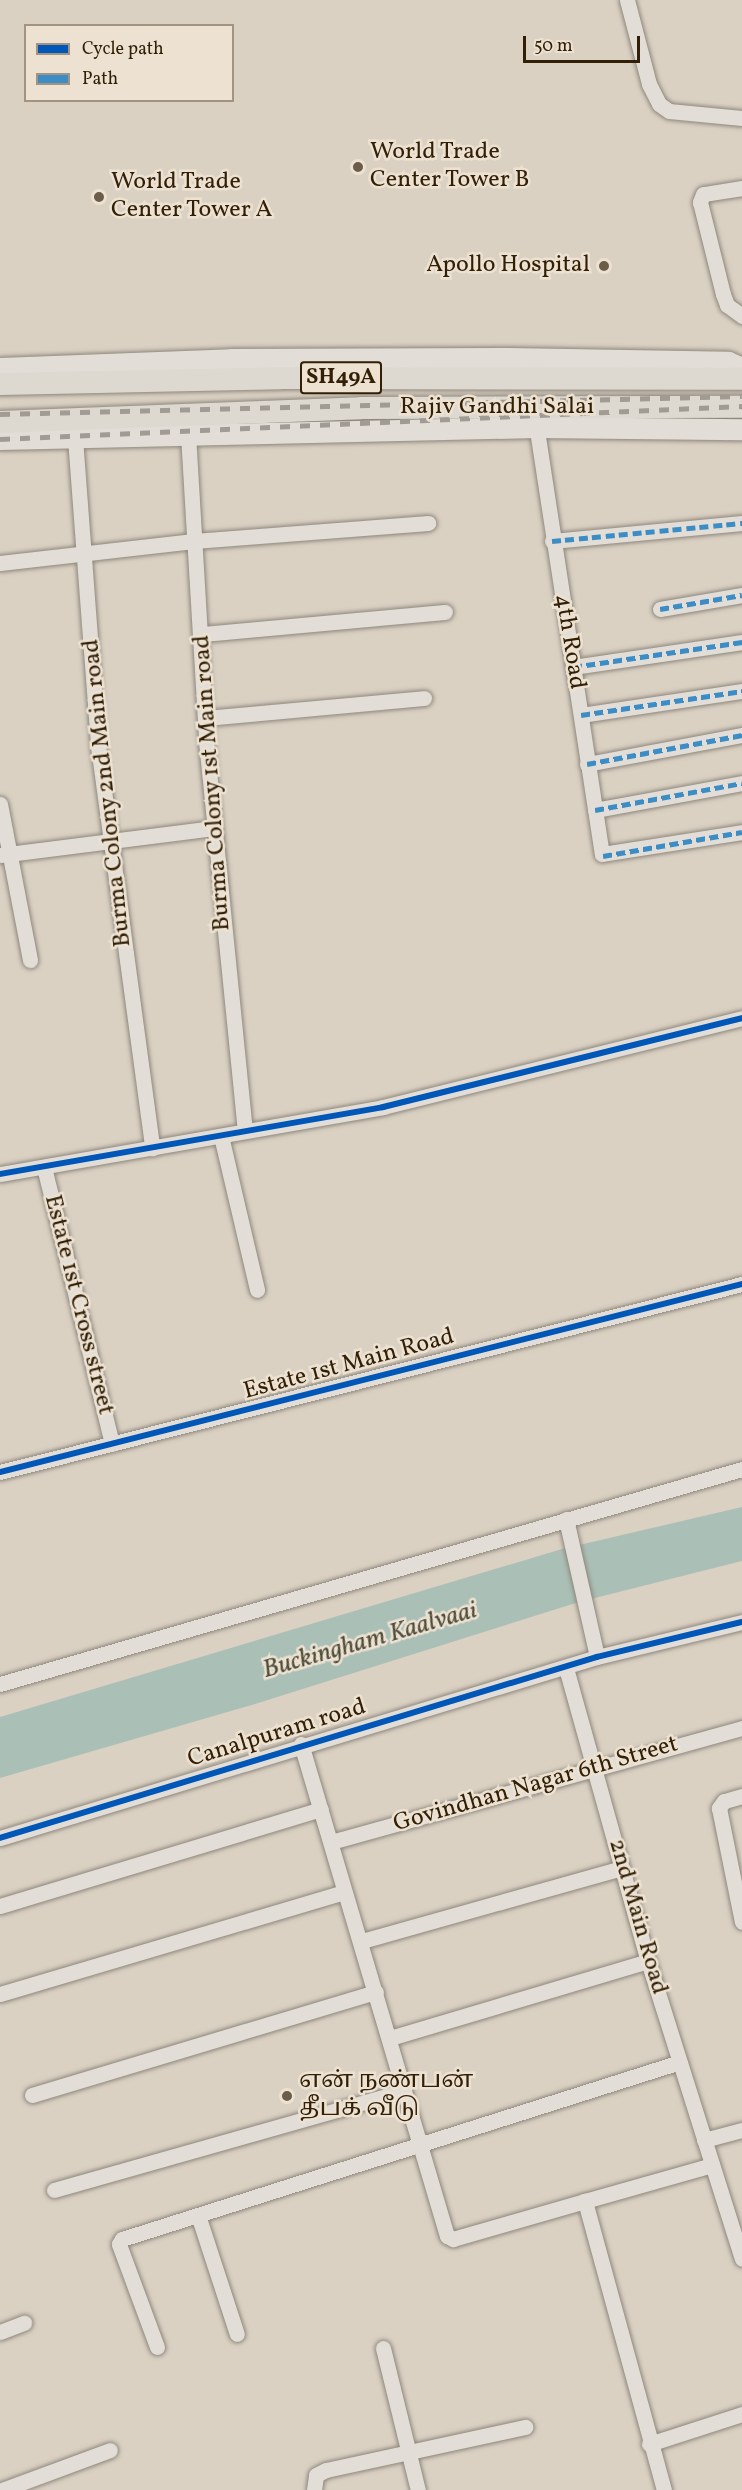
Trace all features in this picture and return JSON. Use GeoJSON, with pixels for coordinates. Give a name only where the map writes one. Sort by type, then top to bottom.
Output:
{"type":"FeatureCollection","features":[{"type":"Feature","properties":{"kind":"main road","name":"Rajiv Gandhi Salai"},"geometry":{"type":"LineString","coordinates":[[0,384],[481,368],[742,379]]}},
{"type":"Feature","properties":{"kind":"main road"},"geometry":{"type":"LineString","coordinates":[[47,383],[47,420]]}},
{"type":"Feature","properties":{"kind":"main road","name":"Rajiv Gandhi Salai"},"geometry":{"type":"LineString","coordinates":[[0,422],[362,408],[535,418],[742,407]]}},
{"type":"Feature","properties":{"kind":"street"},"geometry":{"type":"LineString","coordinates":[[627,0],[649,84],[659,105],[669,111],[742,118]]}},
{"type":"Feature","properties":{"kind":"street"},"geometry":{"type":"LineString","coordinates":[[742,188],[704,194],[700,202],[727,305],[742,316]]}},
{"type":"Feature","properties":{"kind":"street"},"geometry":{"type":"LineString","coordinates":[[0,368],[231,359],[481,368],[728,362],[742,368]]}},
{"type":"Feature","properties":{"kind":"street"},"geometry":{"type":"LineString","coordinates":[[0,439],[188,434],[535,418],[742,429]]}},
{"type":"Feature","properties":{"kind":"street","name":"4th Road"},"geometry":{"type":"LineString","coordinates":[[535,418],[552,541],[603,856],[742,832]]}},
{"type":"Feature","properties":{"kind":"street","name":"Burma Colony 1st Main road"},"geometry":{"type":"LineString","coordinates":[[188,434],[202,634],[205,718],[245,1131]]}},
{"type":"Feature","properties":{"kind":"street","name":"Burma Colony 2nd Main road"},"geometry":{"type":"LineString","coordinates":[[75,438],[98,746],[153,1148]]}},
{"type":"Feature","properties":{"kind":"street"},"geometry":{"type":"LineString","coordinates":[[0,563],[84,556],[194,541],[428,524]]}},
{"type":"Feature","properties":{"kind":"street"},"geometry":{"type":"LineString","coordinates":[[552,541],[742,524]]}},
{"type":"Feature","properties":{"kind":"street"},"geometry":{"type":"LineString","coordinates":[[660,609],[742,595]]}},
{"type":"Feature","properties":{"kind":"street"},"geometry":{"type":"LineString","coordinates":[[202,634],[445,612]]}},
{"type":"Feature","properties":{"kind":"street"},"geometry":{"type":"LineString","coordinates":[[573,667],[742,642]]}},
{"type":"Feature","properties":{"kind":"street"},"geometry":{"type":"LineString","coordinates":[[581,715],[742,691]]}},
{"type":"Feature","properties":{"kind":"street"},"geometry":{"type":"LineString","coordinates":[[205,718],[424,698]]}},
{"type":"Feature","properties":{"kind":"street"},"geometry":{"type":"LineString","coordinates":[[587,764],[742,735]]}},
{"type":"Feature","properties":{"kind":"street"},"geometry":{"type":"LineString","coordinates":[[595,810],[742,783]]}},
{"type":"Feature","properties":{"kind":"street"},"geometry":{"type":"LineString","coordinates":[[0,804],[5,854],[30,960]]}},
{"type":"Feature","properties":{"kind":"street"},"geometry":{"type":"LineString","coordinates":[[5,854],[214,828]]}},
{"type":"Feature","properties":{"kind":"street"},"geometry":{"type":"LineString","coordinates":[[0,1174],[221,1136],[448,1092],[742,1018]]}},
{"type":"Feature","properties":{"kind":"street"},"geometry":{"type":"LineString","coordinates":[[221,1136],[257,1290]]}},
{"type":"Feature","properties":{"kind":"street","name":"Estate 1st Cross street"},"geometry":{"type":"LineString","coordinates":[[44,1167],[112,1444]]}},
{"type":"Feature","properties":{"kind":"street","name":"Estate 1st Main Road"},"geometry":{"type":"LineString","coordinates":[[0,1472],[742,1284]]}},
{"type":"Feature","properties":{"kind":"street"},"geometry":{"type":"LineString","coordinates":[[0,1684],[742,1469]]}},
{"type":"Feature","properties":{"kind":"street"},"geometry":{"type":"LineString","coordinates":[[566,1519],[597,1658]]}},
{"type":"Feature","properties":{"kind":"street","name":"Canalpuram road"},"geometry":{"type":"LineString","coordinates":[[0,1838],[301,1744],[597,1658],[742,1622]]}},
{"type":"Feature","properties":{"kind":"street","name":"2nd Main Road"},"geometry":{"type":"LineString","coordinates":[[566,1668],[596,1767],[648,1961],[742,2259]]}},
{"type":"Feature","properties":{"kind":"street","name":"Govindhan Nagar 6th Street"},"geometry":{"type":"LineString","coordinates":[[331,1842],[742,1728]]}},
{"type":"Feature","properties":{"kind":"street"},"geometry":{"type":"LineString","coordinates":[[301,1744],[344,1892],[362,1941],[448,2238],[712,2165]]}},
{"type":"Feature","properties":{"kind":"street"},"geometry":{"type":"LineString","coordinates":[[742,1796],[727,1800],[719,1808],[742,1922]]}},
{"type":"Feature","properties":{"kind":"street"},"geometry":{"type":"LineString","coordinates":[[0,1906],[321,1809]]}},
{"type":"Feature","properties":{"kind":"street"},"geometry":{"type":"LineString","coordinates":[[362,1941],[622,1868]]}},
{"type":"Feature","properties":{"kind":"street"},"geometry":{"type":"LineString","coordinates":[[0,1994],[344,1892]]}},
{"type":"Feature","properties":{"kind":"street"},"geometry":{"type":"LineString","coordinates":[[390,2038],[648,1961]]}},
{"type":"Feature","properties":{"kind":"street"},"geometry":{"type":"LineString","coordinates":[[33,2095],[376,1992]]}},
{"type":"Feature","properties":{"kind":"street"},"geometry":{"type":"LineString","coordinates":[[157,2347],[120,2241],[680,2062]]}},
{"type":"Feature","properties":{"kind":"street"},"geometry":{"type":"LineString","coordinates":[[54,2190],[404,2091]]}},
{"type":"Feature","properties":{"kind":"street"},"geometry":{"type":"LineString","coordinates":[[704,2140],[742,2130]]}},
{"type":"Feature","properties":{"kind":"street"},"geometry":{"type":"LineString","coordinates":[[585,2201],[649,2444],[664,2490]]}},
{"type":"Feature","properties":{"kind":"street"},"geometry":{"type":"LineString","coordinates":[[198,2215],[237,2334]]}},
{"type":"Feature","properties":{"kind":"street"},"geometry":{"type":"LineString","coordinates":[[0,2332],[24,2323]]}},
{"type":"Feature","properties":{"kind":"street"},"geometry":{"type":"LineString","coordinates":[[383,2348],[418,2490]]}},
{"type":"Feature","properties":{"kind":"street"},"geometry":{"type":"LineString","coordinates":[[649,2444],[742,2414]]}},
{"type":"Feature","properties":{"kind":"street"},"geometry":{"type":"LineString","coordinates":[[314,2490],[316,2475],[326,2470],[409,2454],[525,2427]]}},
{"type":"Feature","properties":{"kind":"street"},"geometry":{"type":"LineString","coordinates":[[2,2490],[110,2450]]}},
{"type":"Feature","properties":{"kind":"water","name":"Buckingham Kaalvaai"},"geometry":{"type":"Polygon","coordinates":[[[742,1507],[742,1561],[579,1602],[255,1704],[0,1778],[0,1717],[562,1549],[742,1507]]]}},
{"type":"Feature","properties":{"kind":"railway"},"geometry":{"type":"LineString","coordinates":[[0,414],[742,396]]}},
{"type":"Feature","properties":{"kind":"railway"},"geometry":{"type":"LineString","coordinates":[[0,439],[742,406]]}},
{"type":"Feature","properties":{"kind":"marked path"},"geometry":{"type":"LineString","coordinates":[[552,541],[742,523]]}},
{"type":"Feature","properties":{"kind":"marked path"},"geometry":{"type":"LineString","coordinates":[[660,609],[742,595]]}},
{"type":"Feature","properties":{"kind":"marked path"},"geometry":{"type":"LineString","coordinates":[[573,667],[742,642]]}},
{"type":"Feature","properties":{"kind":"marked path"},"geometry":{"type":"LineString","coordinates":[[581,715],[742,691]]}},
{"type":"Feature","properties":{"kind":"marked path"},"geometry":{"type":"LineString","coordinates":[[587,764],[742,735]]}},
{"type":"Feature","properties":{"kind":"marked path"},"geometry":{"type":"LineString","coordinates":[[595,810],[742,783]]}},
{"type":"Feature","properties":{"kind":"marked path"},"geometry":{"type":"LineString","coordinates":[[603,856],[742,832]]}},
{"type":"Feature","properties":{"kind":"cycle path"},"geometry":{"type":"LineString","coordinates":[[0,1174],[383,1107],[742,1018]]}},
{"type":"Feature","properties":{"kind":"cycle path"},"geometry":{"type":"LineString","coordinates":[[0,1472],[742,1284]]}},
{"type":"Feature","properties":{"kind":"cycle path"},"geometry":{"type":"LineString","coordinates":[[0,1838],[597,1657],[742,1622]]}},
{"type":"Feature","properties":{"kind":"place","name":"World Trade Center Tower B"},"geometry":{"type":"Point","coordinates":[358,167]}},
{"type":"Feature","properties":{"kind":"place","name":"World Trade Center Tower A"},"geometry":{"type":"Point","coordinates":[99,197]}},
{"type":"Feature","properties":{"kind":"place","name":"Apollo Hospital"},"geometry":{"type":"Point","coordinates":[604,266]}},
{"type":"Feature","properties":{"kind":"place","name":"என் நண்பன் தீபக் வீடு"},"geometry":{"type":"Point","coordinates":[287,2096]}}]}
